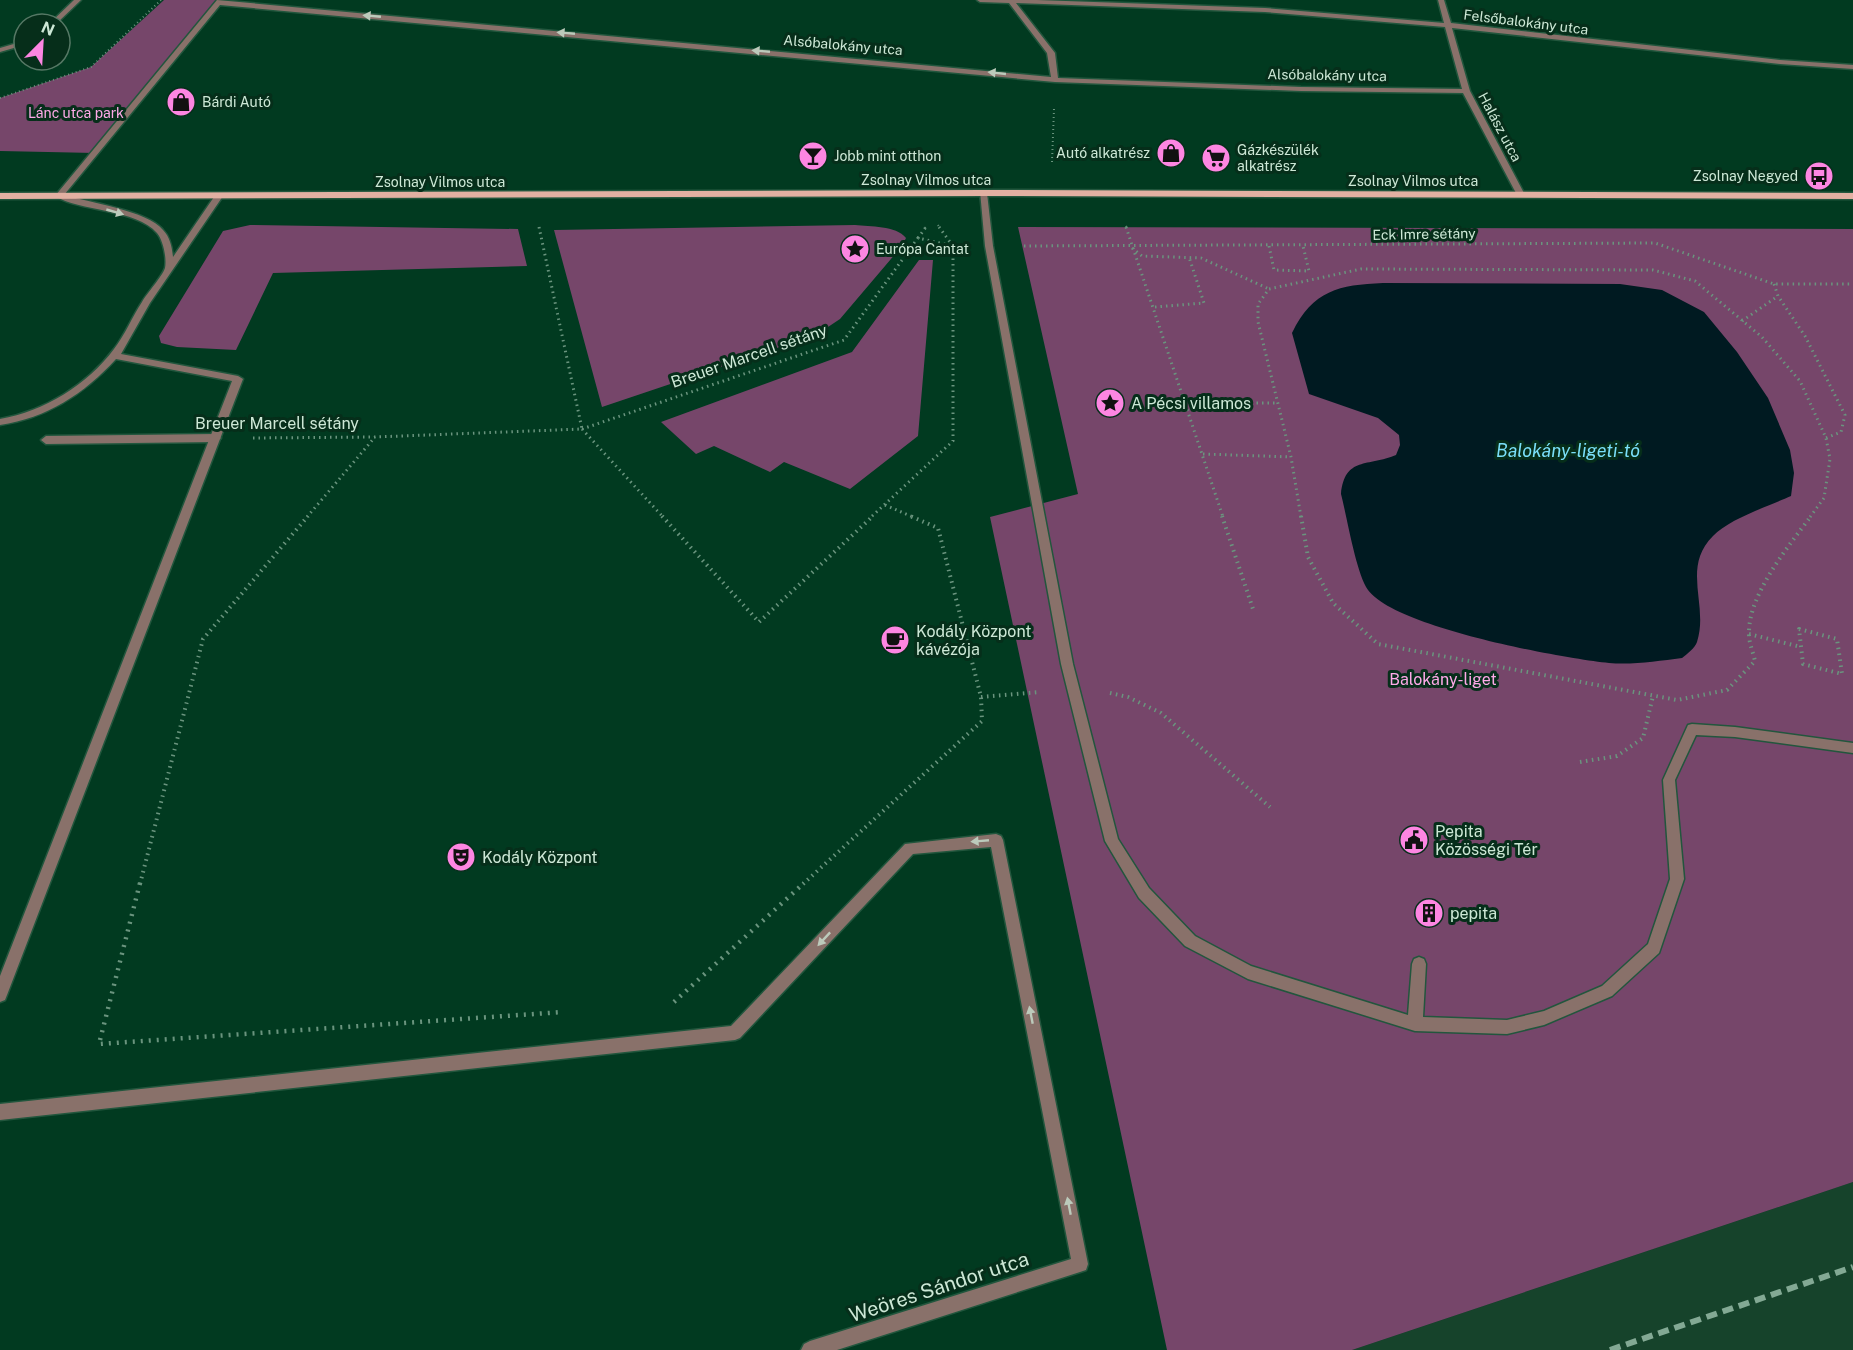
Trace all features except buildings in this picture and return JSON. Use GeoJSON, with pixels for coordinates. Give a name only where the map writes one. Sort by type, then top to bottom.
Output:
{"type":"FeatureCollection","features":[{"type":"Feature","properties":{"kind":"main road","name":"Zsolnay Vilmos utca"},"geometry":{"type":"LineString","coordinates":[[0,196],[983,193],[1853,196]]}},
{"type":"Feature","properties":{"kind":"street"},"geometry":{"type":"LineString","coordinates":[[65,12],[78,0]]}},
{"type":"Feature","properties":{"kind":"street","name":"Felsőbalokány utca"},"geometry":{"type":"LineString","coordinates":[[980,0],[1012,3],[1265,10],[1446,25],[1768,61],[1853,67]]}},
{"type":"Feature","properties":{"kind":"street","name":"Halász utca"},"geometry":{"type":"LineString","coordinates":[[1442,0],[1446,25],[1466,91],[1521,195]]}},
{"type":"Feature","properties":{"kind":"street"},"geometry":{"type":"LineString","coordinates":[[169,269],[169,250],[158,229],[133,217],[59,196],[220,1]]}},
{"type":"Feature","properties":{"kind":"street","name":"Alsóbalokány utca"},"geometry":{"type":"LineString","coordinates":[[220,1],[1055,80],[1301,89],[1466,91]]}},
{"type":"Feature","properties":{"kind":"street"},"geometry":{"type":"LineString","coordinates":[[1012,3],[1051,53],[1055,80]]}},
{"type":"Feature","properties":{"kind":"street"},"geometry":{"type":"LineString","coordinates":[[983,193],[989,246],[1073,689],[1112,840],[1144,893],[1190,941],[1248,972],[1415,1024],[1508,1027],[1544,1018],[1607,991],[1654,948],[1677,879],[1669,780],[1692,729],[1736,732],[1853,748]]}},
{"type":"Feature","properties":{"kind":"street"},"geometry":{"type":"LineString","coordinates":[[0,422],[19,420],[48,407],[82,387],[114,356],[219,196]]}},
{"type":"Feature","properties":{"kind":"street"},"geometry":{"type":"LineString","coordinates":[[0,995],[238,379],[114,356]]}},
{"type":"Feature","properties":{"kind":"street","name":"Breuer Marcell sétány"},"geometry":{"type":"LineString","coordinates":[[46,440],[216,438]]}},
{"type":"Feature","properties":{"kind":"street","name":"Weöres Sándor utca"},"geometry":{"type":"LineString","coordinates":[[0,1112],[735,1033],[910,848],[996,840],[1080,1264],[810,1350]]}},
{"type":"Feature","properties":{"kind":"street"},"geometry":{"type":"LineString","coordinates":[[1415,1024],[1419,964]]}},
{"type":"Feature","properties":{"kind":"path"},"geometry":{"type":"LineString","coordinates":[[0,98],[91,67],[161,0]]}},
{"type":"Feature","properties":{"kind":"path"},"geometry":{"type":"LineString","coordinates":[[1052,165],[1055,80]]}},
{"type":"Feature","properties":{"kind":"path"},"geometry":{"type":"LineString","coordinates":[[538,223],[582,429]]}},
{"type":"Feature","properties":{"kind":"path"},"geometry":{"type":"LineString","coordinates":[[1126,225],[1131,247],[1155,307],[1253,609]]}},
{"type":"Feature","properties":{"kind":"path","name":"Breuer Marcell sétány"},"geometry":{"type":"LineString","coordinates":[[216,438],[375,437],[582,429],[844,340],[918,238],[953,246],[953,441],[759,622],[582,429]]}},
{"type":"Feature","properties":{"kind":"path","name":"Eck Imre sétány"},"geometry":{"type":"LineString","coordinates":[[989,246],[1196,247],[1655,243],[1774,284],[1853,284]]}},
{"type":"Feature","properties":{"kind":"path"},"geometry":{"type":"LineString","coordinates":[[1269,246],[1274,270],[1309,271],[1303,246]]}},
{"type":"Feature","properties":{"kind":"path"},"geometry":{"type":"LineString","coordinates":[[1131,247],[1142,256],[1201,258],[1269,289],[1361,269],[1653,270],[1695,281],[1762,338],[1800,381],[1826,438],[1830,459],[1824,498],[1768,574],[1751,618],[1749,634],[1755,661],[1727,690],[1677,700],[1377,644],[1333,603],[1308,557],[1291,457],[1258,322],[1258,304],[1269,289]]}},
{"type":"Feature","properties":{"kind":"path"},"geometry":{"type":"LineString","coordinates":[[1196,247],[1201,258]]}},
{"type":"Feature","properties":{"kind":"path"},"geometry":{"type":"LineString","coordinates":[[1155,307],[1204,303],[1189,257]]}},
{"type":"Feature","properties":{"kind":"path"},"geometry":{"type":"LineString","coordinates":[[1774,284],[1778,296],[1805,336],[1845,415],[1841,432],[1826,438]]}},
{"type":"Feature","properties":{"kind":"path"},"geometry":{"type":"LineString","coordinates":[[1742,321],[1778,296]]}},
{"type":"Feature","properties":{"kind":"path"},"geometry":{"type":"LineString","coordinates":[[1185,403],[1278,403]]}},
{"type":"Feature","properties":{"kind":"path"},"geometry":{"type":"LineString","coordinates":[[375,437],[202,639],[99,1044],[565,1011]]}},
{"type":"Feature","properties":{"kind":"path"},"geometry":{"type":"LineString","coordinates":[[1203,454],[1291,457]]}},
{"type":"Feature","properties":{"kind":"path"},"geometry":{"type":"LineString","coordinates":[[673,1004],[982,721],[981,697],[938,528],[885,505]]}},
{"type":"Feature","properties":{"kind":"path"},"geometry":{"type":"LineString","coordinates":[[1799,629],[1837,639],[1842,674],[1803,664],[1801,647],[1799,629]]}},
{"type":"Feature","properties":{"kind":"path"},"geometry":{"type":"LineString","coordinates":[[1749,634],[1801,647]]}},
{"type":"Feature","properties":{"kind":"path"},"geometry":{"type":"LineString","coordinates":[[981,697],[1073,689],[1127,695],[1156,708],[1232,777],[1270,807]]}},
{"type":"Feature","properties":{"kind":"path"},"geometry":{"type":"LineString","coordinates":[[1580,762],[1617,756],[1643,738],[1653,696]]}},
{"type":"Feature","properties":{"kind":"shaded area"},"geometry":{"type":"Polygon","coordinates":[[[1853,1182],[1853,1350],[1352,1350],[1853,1182]]]}},
{"type":"Feature","properties":{"kind":"green space","name":"Lánc utca park"},"geometry":{"type":"Polygon","coordinates":[[[164,0],[219,0],[95,153],[0,151],[0,98],[91,67],[164,0]]]}},
{"type":"Feature","properties":{"kind":"green space"},"geometry":{"type":"Polygon","coordinates":[[[250,225],[518,229],[527,266],[273,273],[236,350],[177,347],[161,343],[159,336],[223,231],[250,225]]]}},
{"type":"Feature","properties":{"kind":"green space"},"geometry":{"type":"Polygon","coordinates":[[[855,225],[889,229],[906,238],[902,246],[840,319],[816,335],[602,407],[554,230],[855,225]]]}},
{"type":"Feature","properties":{"kind":"green space","name":"Balokány-liget"},"geometry":{"type":"Polygon","coordinates":[[[1018,227],[1853,229],[1853,1182],[1352,1350],[1167,1350],[990,517],[1078,494],[1018,227]]]}},
{"type":"Feature","properties":{"kind":"green space"},"geometry":{"type":"Polygon","coordinates":[[[919,260],[933,260],[918,436],[850,489],[784,462],[770,472],[714,446],[696,454],[661,422],[852,352],[919,260]]]}},
{"type":"Feature","properties":{"kind":"water","name":"Balokány-ligeti-tó"},"geometry":{"type":"Polygon","coordinates":[[[1383,283],[1620,284],[1662,290],[1704,312],[1737,352],[1768,398],[1790,450],[1794,473],[1791,496],[1729,524],[1713,536],[1704,548],[1697,574],[1700,628],[1696,644],[1686,655],[1682,658],[1646,662],[1609,663],[1519,648],[1481,639],[1411,617],[1384,604],[1368,590],[1352,544],[1341,494],[1343,482],[1353,468],[1396,455],[1400,445],[1399,435],[1378,418],[1309,394],[1292,333],[1309,307],[1318,299],[1340,288],[1383,283]]]}},
{"type":"Feature","properties":{"kind":"railway"},"geometry":{"type":"LineString","coordinates":[[1610,1350],[1853,1267]]}},
{"type":"Feature","properties":{"kind":"place","name":"Bárdi Autó"},"geometry":{"type":"Point","coordinates":[181,102]}},
{"type":"Feature","properties":{"kind":"place","name":"Autó alkatrész"},"geometry":{"type":"Point","coordinates":[1171,153]}},
{"type":"Feature","properties":{"kind":"place","name":"Jobb mint otthon"},"geometry":{"type":"Point","coordinates":[813,156]}},
{"type":"Feature","properties":{"kind":"place","name":"Gázkészülék alkatrész"},"geometry":{"type":"Point","coordinates":[1216,158]}},
{"type":"Feature","properties":{"kind":"place","name":"Zsolnay Negyed"},"geometry":{"type":"Point","coordinates":[1819,176]}},
{"type":"Feature","properties":{"kind":"place","name":"Európa Cantat"},"geometry":{"type":"Point","coordinates":[855,249]}},
{"type":"Feature","properties":{"kind":"place","name":"A Pécsi villamos"},"geometry":{"type":"Point","coordinates":[1110,403]}},
{"type":"Feature","properties":{"kind":"place","name":"Kodály Központ kávézója"},"geometry":{"type":"Point","coordinates":[895,640]}},
{"type":"Feature","properties":{"kind":"place","name":"Pepita Közösségi Tér"},"geometry":{"type":"Point","coordinates":[1414,840]}},
{"type":"Feature","properties":{"kind":"place","name":"Kodály Központ"},"geometry":{"type":"Point","coordinates":[461,857]}},
{"type":"Feature","properties":{"kind":"place","name":"pepita"},"geometry":{"type":"Point","coordinates":[1429,913]}}]}
